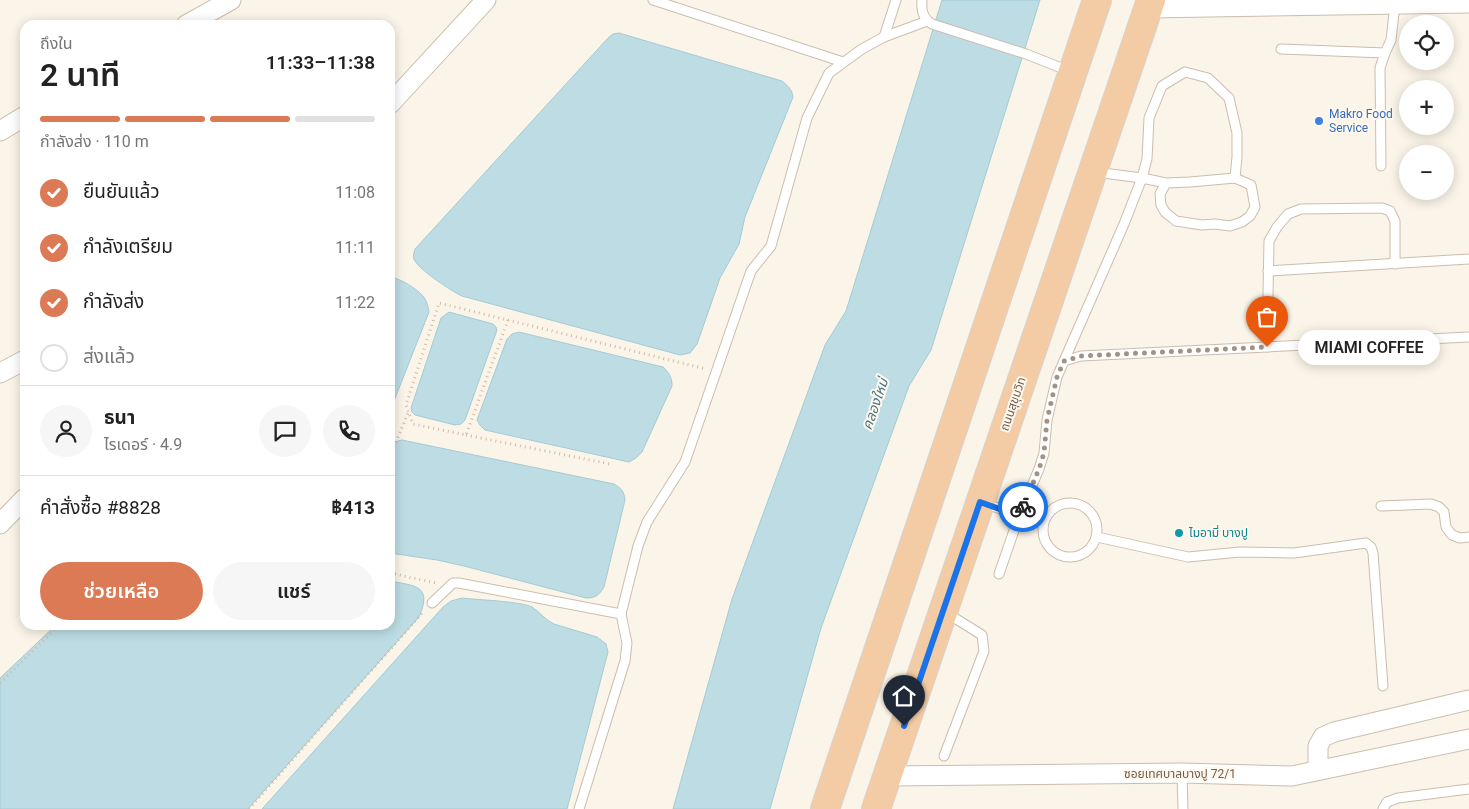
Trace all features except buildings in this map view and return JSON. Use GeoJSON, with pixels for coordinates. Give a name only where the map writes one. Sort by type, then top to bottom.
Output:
{"type":"FeatureCollection","features":[{"type":"Feature","properties":{"kind":"highway"},"geometry":{"type":"LineString","coordinates":[[825,809],[1097,0]]}},
{"type":"Feature","properties":{"kind":"highway","name":"ถนนสุขุมวิท"},"geometry":{"type":"LineString","coordinates":[[876,809],[1150,4]]}},
{"type":"Feature","properties":{"kind":"street"},"geometry":{"type":"LineString","coordinates":[[195,20],[231,0]]}},
{"type":"Feature","properties":{"kind":"street"},"geometry":{"type":"LineString","coordinates":[[395,99],[486,0]]}},
{"type":"Feature","properties":{"kind":"street"},"geometry":{"type":"LineString","coordinates":[[1150,4],[1469,3]]}},
{"type":"Feature","properties":{"kind":"street"},"geometry":{"type":"LineString","coordinates":[[0,131],[20,119]]}},
{"type":"Feature","properties":{"kind":"street"},"geometry":{"type":"LineString","coordinates":[[0,373],[20,363]]}},
{"type":"Feature","properties":{"kind":"street"},"geometry":{"type":"LineString","coordinates":[[0,524],[20,503]]}},
{"type":"Feature","properties":{"kind":"street"},"geometry":{"type":"LineString","coordinates":[[1318,770],[1318,746],[1323,737],[1343,730],[1469,700]]}},
{"type":"Feature","properties":{"kind":"street","name":"ซอยเทศบาลบางปู 72/1"},"geometry":{"type":"LineString","coordinates":[[887,776],[1182,773],[1292,776],[1469,739]]}},
{"type":"Feature","properties":{"kind":"lane"},"geometry":{"type":"LineString","coordinates":[[653,0],[843,62]]}},
{"type":"Feature","properties":{"kind":"lane"},"geometry":{"type":"LineString","coordinates":[[884,37],[896,0]]}},
{"type":"Feature","properties":{"kind":"lane"},"geometry":{"type":"LineString","coordinates":[[922,0],[924,16],[930,23],[1026,54],[1072,72]]}},
{"type":"Feature","properties":{"kind":"lane"},"geometry":{"type":"LineString","coordinates":[[1381,166],[1380,68],[1391,40],[1395,4]]}},
{"type":"Feature","properties":{"kind":"lane"},"geometry":{"type":"LineString","coordinates":[[579,809],[625,661],[627,643],[621,614],[638,546],[646,522],[685,462],[751,271],[771,246],[808,118],[829,73],[843,62],[862,48],[884,37],[930,23]]}},
{"type":"Feature","properties":{"kind":"lane"},"geometry":{"type":"LineString","coordinates":[[1281,49],[1385,53]]}},
{"type":"Feature","properties":{"kind":"lane"},"geometry":{"type":"LineString","coordinates":[[999,574],[1019,516],[1042,461],[1047,420],[1057,377],[1124,224],[1142,178],[1147,159],[1150,118],[1162,86],[1185,72],[1208,78],[1229,98],[1237,133],[1237,156],[1234,178]]}},
{"type":"Feature","properties":{"kind":"lane"},"geometry":{"type":"LineString","coordinates":[[1092,172],[1166,182],[1234,178],[1251,185],[1255,207],[1250,216],[1242,222],[1230,226],[1202,225],[1176,221],[1165,212],[1161,205],[1160,194],[1166,182]]}},
{"type":"Feature","properties":{"kind":"lane"},"geometry":{"type":"LineString","coordinates":[[1267,347],[1269,241],[1277,227],[1288,214],[1301,209],[1382,208],[1390,211],[1395,221],[1395,264]]}},
{"type":"Feature","properties":{"kind":"lane"},"geometry":{"type":"LineString","coordinates":[[1268,271],[1469,259]]}},
{"type":"Feature","properties":{"kind":"lane"},"geometry":{"type":"LineString","coordinates":[[1064,361],[1081,356],[1469,337]]}},
{"type":"Feature","properties":{"kind":"lane"},"geometry":{"type":"LineString","coordinates":[[980,502],[1042,524]]}},
{"type":"Feature","properties":{"kind":"lane"},"geometry":{"type":"LineString","coordinates":[[1062,503],[1076,503],[1089,510],[1096,522],[1097,537],[1090,549],[1078,557],[1063,557],[1050,550],[1043,538],[1042,524],[1049,511],[1062,503]]}},
{"type":"Feature","properties":{"kind":"lane"},"geometry":{"type":"LineString","coordinates":[[1381,506],[1431,504],[1439,507],[1444,512],[1446,526],[1452,536],[1460,538],[1469,537]]}},
{"type":"Feature","properties":{"kind":"lane"},"geometry":{"type":"LineString","coordinates":[[1097,537],[1188,557],[1240,552],[1294,553],[1366,542],[1371,547],[1373,553],[1383,686]]}},
{"type":"Feature","properties":{"kind":"lane"},"geometry":{"type":"LineString","coordinates":[[432,602],[453,583],[459,583],[621,614]]}},
{"type":"Feature","properties":{"kind":"lane"},"geometry":{"type":"LineString","coordinates":[[943,611],[982,635],[984,651],[944,756]]}},
{"type":"Feature","properties":{"kind":"lane"},"geometry":{"type":"LineString","coordinates":[[1182,773],[1184,809]]}},
{"type":"Feature","properties":{"kind":"lane"},"geometry":{"type":"LineString","coordinates":[[1382,809],[1387,802],[1398,798],[1469,789]]}},
{"type":"Feature","properties":{"kind":"path"},"geometry":{"type":"LineString","coordinates":[[610,464],[413,424],[406,405],[440,303],[716,372]]}},
{"type":"Feature","properties":{"kind":"path"},"geometry":{"type":"LineString","coordinates":[[466,435],[508,320]]}},
{"type":"Feature","properties":{"kind":"path"},"geometry":{"type":"LineString","coordinates":[[395,444],[409,412]]}},
{"type":"Feature","properties":{"kind":"path"},"geometry":{"type":"LineString","coordinates":[[395,574],[449,586]]}},
{"type":"Feature","properties":{"kind":"path"},"geometry":{"type":"LineString","coordinates":[[249,809],[432,602]]}},
{"type":"Feature","properties":{"kind":"path"},"geometry":{"type":"LineString","coordinates":[[0,683],[54,630]]}},
{"type":"Feature","properties":{"kind":"water","name":"คลองใหม่"},"geometry":{"type":"Polygon","coordinates":[[[942,0],[1040,0],[931,350],[909,386],[821,628],[770,809],[673,809],[732,599],[825,345],[846,311],[942,0]]]}},
{"type":"Feature","properties":{"kind":"water"},"geometry":{"type":"Polygon","coordinates":[[[619,33],[782,81],[789,88],[793,97],[745,217],[739,244],[720,278],[697,344],[690,353],[680,355],[462,296],[429,275],[418,265],[414,258],[415,249],[608,38],[613,34],[619,33]]]}},
{"type":"Feature","properties":{"kind":"water"},"geometry":{"type":"Polygon","coordinates":[[[395,278],[413,287],[420,293],[426,302],[429,312],[395,398],[395,278]]]}},
{"type":"Feature","properties":{"kind":"water"},"geometry":{"type":"Polygon","coordinates":[[[449,312],[493,324],[497,330],[465,420],[461,424],[455,425],[415,415],[411,408],[441,318],[449,312]]]}},
{"type":"Feature","properties":{"kind":"water"},"geometry":{"type":"Polygon","coordinates":[[[519,332],[665,369],[671,378],[672,386],[642,452],[636,458],[629,462],[485,430],[480,425],[477,420],[507,339],[512,334],[519,332]]]}},
{"type":"Feature","properties":{"kind":"water"},"geometry":{"type":"Polygon","coordinates":[[[402,440],[614,484],[619,487],[623,492],[625,500],[604,587],[597,596],[586,598],[464,566],[395,554],[395,442],[402,440]]]}},
{"type":"Feature","properties":{"kind":"water"},"geometry":{"type":"Polygon","coordinates":[[[395,582],[414,586],[423,593],[423,606],[419,617],[248,809],[0,809],[0,678],[51,630],[395,630],[395,582]]]}},
{"type":"Feature","properties":{"kind":"water"},"geometry":{"type":"Polygon","coordinates":[[[462,598],[526,605],[532,607],[554,624],[597,637],[606,644],[608,652],[567,809],[262,809],[443,607],[451,601],[462,598]]]}},
{"type":"Feature","properties":{"kind":"way so far"},"geometry":{"type":"LineString","coordinates":[[1023,507],[1044,453],[1044,436],[1047,420],[1057,377],[1064,361],[1081,356],[1267,347]]}},
{"type":"Feature","properties":{"kind":"place","name":"Makro Food Service"},"geometry":{"type":"Point","coordinates":[1319,121]}},
{"type":"Feature","properties":{"kind":"place","name":"MIAMI COFFEE"},"geometry":{"type":"Point","coordinates":[1267,347]}},
{"type":"Feature","properties":{"kind":"place","name":"ไมอามี่ บางปู"},"geometry":{"type":"Point","coordinates":[1179,533]}},
{"type":"Feature","properties":{"kind":"route"},"geometry":{"type":"LineString","coordinates":[[904,726],[980,502],[1019,516],[1023,507]]}}]}
